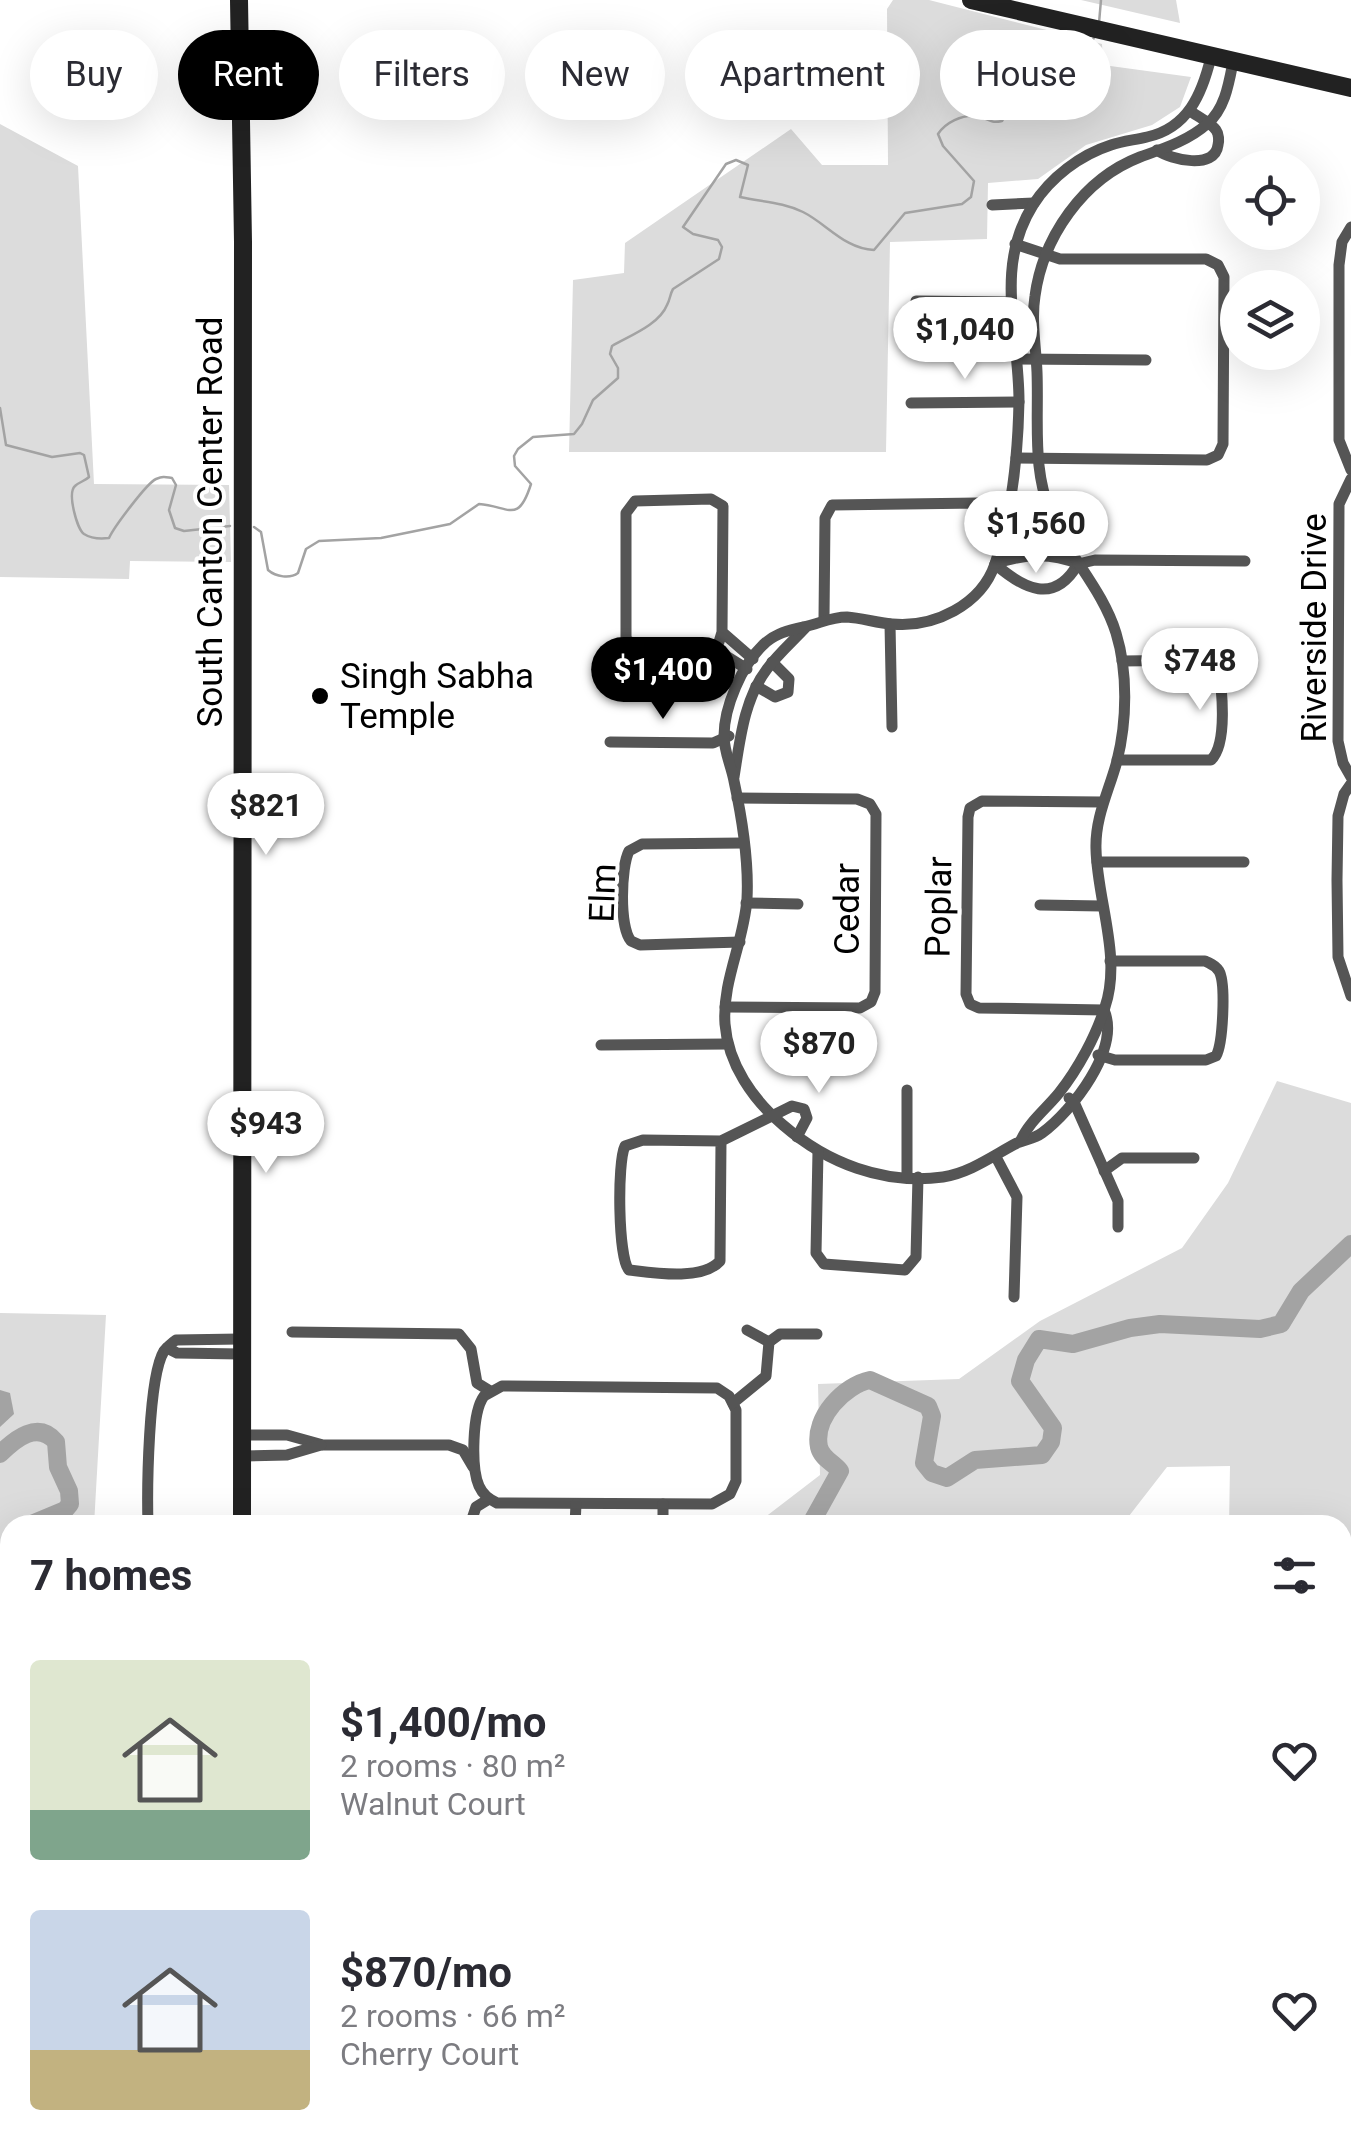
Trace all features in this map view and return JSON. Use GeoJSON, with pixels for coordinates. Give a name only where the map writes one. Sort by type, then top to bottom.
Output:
{"type":"FeatureCollection","features":[{"type":"Feature","properties":{"kind":"main road","name":"South Canton Center Road"},"geometry":{"type":"LineString","coordinates":[[239,0],[243,242],[242,1515]]}},
{"type":"Feature","properties":{"kind":"main road"},"geometry":{"type":"LineString","coordinates":[[971,0],[1351,88]]}},
{"type":"Feature","properties":{"kind":"street"},"geometry":{"type":"LineString","coordinates":[[1104,1010],[1109,1029],[1101,1056],[1074,1102],[1036,1138],[1022,1140],[996,1157],[946,1176],[876,1175],[818,1151],[796,1137],[772,1116],[744,1081],[728,1044],[725,1007],[746,904],[744,843],[724,737],[729,704],[760,648],[777,635],[824,618],[918,624],[948,614],[978,592],[995,564],[1016,458],[1017,359],[1010,302],[1015,244],[1034,203],[1057,176],[1080,159],[1114,144],[1171,128],[1190,111],[1204,84],[1211,57]]}},
{"type":"Feature","properties":{"kind":"street"},"geometry":{"type":"LineString","coordinates":[[1022,1140],[1026,1129],[1060,1092],[1104,1010],[1110,961],[1096,830],[1124,726],[1122,661],[1106,608],[1046,504],[1036,458],[1034,300],[1046,254],[1065,218],[1093,187],[1126,164],[1159,153],[1207,124],[1224,97],[1234,62]]}},
{"type":"Feature","properties":{"kind":"street"},"geometry":{"type":"LineString","coordinates":[[1149,137],[1159,153],[1178,159],[1210,159],[1218,150],[1217,131],[1190,111]]}},
{"type":"Feature","properties":{"kind":"street"},"geometry":{"type":"LineString","coordinates":[[992,206],[1034,203]]}},
{"type":"Feature","properties":{"kind":"street"},"geometry":{"type":"LineString","coordinates":[[1351,227],[1340,250],[1345,338],[1339,440],[1351,470]]}},
{"type":"Feature","properties":{"kind":"street"},"geometry":{"type":"LineString","coordinates":[[1015,244],[1060,259],[1206,259],[1218,264],[1224,276],[1223,444],[1218,455],[1207,460],[1016,458]]}},
{"type":"Feature","properties":{"kind":"street"},"geometry":{"type":"LineString","coordinates":[[916,301],[1010,302]]}},
{"type":"Feature","properties":{"kind":"street"},"geometry":{"type":"LineString","coordinates":[[1017,359],[1146,360]]}},
{"type":"Feature","properties":{"kind":"street"},"geometry":{"type":"LineString","coordinates":[[912,403],[1018,402]]}},
{"type":"Feature","properties":{"kind":"street","name":"Riverside Drive"},"geometry":{"type":"LineString","coordinates":[[1351,480],[1340,504],[1338,683],[1340,752],[1351,780]]}},
{"type":"Feature","properties":{"kind":"street"},"geometry":{"type":"LineString","coordinates":[[712,648],[722,632],[723,506],[711,499],[635,500],[626,512],[626,639],[642,647],[712,648],[768,667],[789,679],[788,692],[774,698],[756,686]]}},
{"type":"Feature","properties":{"kind":"street"},"geometry":{"type":"LineString","coordinates":[[824,618],[825,518],[832,505],[1046,504]]}},
{"type":"Feature","properties":{"kind":"street"},"geometry":{"type":"LineString","coordinates":[[995,564],[1022,556],[1062,557],[1078,564],[1095,560],[1245,560]]}},
{"type":"Feature","properties":{"kind":"street"},"geometry":{"type":"LineString","coordinates":[[995,564],[1012,579],[1041,590],[1061,586],[1078,564]]}},
{"type":"Feature","properties":{"kind":"street"},"geometry":{"type":"LineString","coordinates":[[890,624],[892,727]]}},
{"type":"Feature","properties":{"kind":"street"},"geometry":{"type":"LineString","coordinates":[[734,779],[741,735],[756,686],[768,667],[806,627]]}},
{"type":"Feature","properties":{"kind":"street"},"geometry":{"type":"LineString","coordinates":[[722,632],[750,664]]}},
{"type":"Feature","properties":{"kind":"street"},"geometry":{"type":"LineString","coordinates":[[1117,760],[1211,760],[1219,752],[1221,738],[1218,664],[1204,660],[1122,661]]}},
{"type":"Feature","properties":{"kind":"street"},"geometry":{"type":"LineString","coordinates":[[610,742],[713,742],[741,735]]}},
{"type":"Feature","properties":{"kind":"street"},"geometry":{"type":"LineString","coordinates":[[1351,780],[1338,816],[1338,957],[1351,996]]}},
{"type":"Feature","properties":{"kind":"street","name":"Cedar"},"geometry":{"type":"LineString","coordinates":[[725,1007],[860,1008],[871,1002],[875,992],[873,808],[857,799],[736,798]]}},
{"type":"Feature","properties":{"kind":"street","name":"Poplar"},"geometry":{"type":"LineString","coordinates":[[1102,802],[982,801],[970,808],[966,994],[970,1004],[980,1008],[1104,1010]]}},
{"type":"Feature","properties":{"kind":"street","name":"Elm"},"geometry":{"type":"LineString","coordinates":[[740,942],[631,941],[624,929],[624,863],[630,850],[642,844],[744,843]]}},
{"type":"Feature","properties":{"kind":"street"},"geometry":{"type":"LineString","coordinates":[[1097,862],[1244,862]]}},
{"type":"Feature","properties":{"kind":"street"},"geometry":{"type":"LineString","coordinates":[[746,904],[798,904]]}},
{"type":"Feature","properties":{"kind":"street"},"geometry":{"type":"LineString","coordinates":[[1040,905],[1102,906]]}},
{"type":"Feature","properties":{"kind":"street"},"geometry":{"type":"LineString","coordinates":[[1085,1050],[1115,1060],[1206,1060],[1216,1056],[1222,1045],[1222,978],[1213,965],[1204,961],[1110,961]]}},
{"type":"Feature","properties":{"kind":"street"},"geometry":{"type":"LineString","coordinates":[[601,1045],[728,1044]]}},
{"type":"Feature","properties":{"kind":"street"},"geometry":{"type":"LineString","coordinates":[[818,1151],[816,1253],[824,1264],[906,1270],[916,1257],[908,1090]]}},
{"type":"Feature","properties":{"kind":"street"},"geometry":{"type":"LineString","coordinates":[[1060,1092],[1074,1102],[1118,1201],[1118,1227]]}},
{"type":"Feature","properties":{"kind":"street"},"geometry":{"type":"LineString","coordinates":[[721,1142],[720,1262],[712,1270],[698,1272],[628,1270],[622,1263],[621,1246],[621,1160],[625,1146],[643,1140],[721,1142],[792,1106],[804,1109],[807,1118],[796,1137]]}},
{"type":"Feature","properties":{"kind":"street"},"geometry":{"type":"LineString","coordinates":[[996,1157],[1017,1198],[1014,1298]]}},
{"type":"Feature","properties":{"kind":"street"},"geometry":{"type":"LineString","coordinates":[[1104,1170],[1122,1158],[1194,1158]]}},
{"type":"Feature","properties":{"kind":"street"},"geometry":{"type":"LineString","coordinates":[[747,1330],[769,1342]]}},
{"type":"Feature","properties":{"kind":"street"},"geometry":{"type":"LineString","coordinates":[[292,1332],[459,1334],[471,1349],[478,1383],[490,1391]]}},
{"type":"Feature","properties":{"kind":"street"},"geometry":{"type":"LineString","coordinates":[[733,1402],[766,1376],[769,1342],[780,1334],[817,1334]]}},
{"type":"Feature","properties":{"kind":"street"},"geometry":{"type":"LineString","coordinates":[[148,1515],[156,1380],[166,1348],[177,1353],[240,1346]]}},
{"type":"Feature","properties":{"kind":"street"},"geometry":{"type":"LineString","coordinates":[[449,1445],[467,1454],[481,1491],[503,1504],[712,1504],[730,1494],[736,1480],[733,1402],[724,1392],[710,1387],[502,1386],[490,1391],[478,1404],[476,1476]]}},
{"type":"Feature","properties":{"kind":"street"},"geometry":{"type":"LineString","coordinates":[[242,1435],[287,1436],[323,1445],[449,1445],[466,1437],[476,1419]]}},
{"type":"Feature","properties":{"kind":"street"},"geometry":{"type":"LineString","coordinates":[[242,1456],[288,1455],[323,1445]]}},
{"type":"Feature","properties":{"kind":"street"},"geometry":{"type":"LineString","coordinates":[[474,1515],[476,1508],[489,1499]]}},
{"type":"Feature","properties":{"kind":"street"},"geometry":{"type":"LineString","coordinates":[[575,1515],[576,1504]]}},
{"type":"Feature","properties":{"kind":"street"},"geometry":{"type":"LineString","coordinates":[[663,1504],[663,1515]]}},
{"type":"Feature","properties":{"kind":"shaded area"},"geometry":{"type":"Polygon","coordinates":[[[893,0],[929,0],[1047,30],[940,30],[940,120],[1111,120],[1111,66],[1191,77],[1180,107],[1152,125],[1086,145],[1038,179],[988,183],[987,239],[890,242],[886,452],[569,452],[573,280],[624,273],[625,243],[791,129],[822,165],[888,165],[888,120],[920,120],[920,30],[887,30],[887,9],[893,0]]]}},
{"type":"Feature","properties":{"kind":"shaded area"},"geometry":{"type":"Polygon","coordinates":[[[1081,0],[1176,0],[1180,23],[1081,0]]]}},
{"type":"Feature","properties":{"kind":"shaded area"},"geometry":{"type":"Polygon","coordinates":[[[0,124],[78,166],[94,484],[229,485],[231,562],[130,561],[129,579],[0,577],[0,124]]]}},
{"type":"Feature","properties":{"kind":"shaded area"},"geometry":{"type":"Polygon","coordinates":[[[1277,1081],[1351,1103],[1351,1515],[1229,1515],[1230,1466],[1167,1467],[1130,1515],[768,1515],[820,1475],[818,1384],[959,1379],[1040,1321],[1182,1248],[1228,1183],[1277,1081]]]}},
{"type":"Feature","properties":{"kind":"shaded area"},"geometry":{"type":"Polygon","coordinates":[[[0,1313],[106,1315],[95,1515],[0,1515],[0,1313]]]}},
{"type":"Feature","properties":{"kind":"shaded area"},"geometry":{"type":"Polygon","coordinates":[[[0,1390],[10,1393],[14,1414],[0,1427],[0,1390]]]}},
{"type":"Feature","properties":{"kind":"waterway"},"geometry":{"type":"LineString","coordinates":[[1099,23],[1101,0]]}},
{"type":"Feature","properties":{"kind":"waterway"},"geometry":{"type":"LineString","coordinates":[[254,527],[261,532],[268,570],[287,577],[298,573],[306,549],[319,541],[381,538],[450,524],[479,504],[517,509],[531,484],[515,466],[518,449],[533,437],[574,434],[593,400],[618,378],[618,368],[610,354],[612,346],[651,324],[663,312],[673,289],[719,259],[722,247],[718,240],[693,234],[683,227],[726,164],[736,160],[748,165],[740,197],[795,209],[845,241],[874,250],[905,213],[962,204],[971,197],[974,181],[943,146],[938,134],[955,120]]}},
{"type":"Feature","properties":{"kind":"waterway"},"geometry":{"type":"LineString","coordinates":[[988,120],[1002,120]]}},
{"type":"Feature","properties":{"kind":"waterway"},"geometry":{"type":"LineString","coordinates":[[0,408],[6,445],[52,457],[84,455],[89,477],[75,486],[72,496],[81,531],[87,536],[109,538],[146,488],[163,477],[172,478],[176,485],[169,510],[175,528],[184,531],[230,526]]}},
{"type":"Feature","properties":{"kind":"waterway"},"geometry":{"type":"LineString","coordinates":[[816,1515],[840,1471],[820,1451],[821,1425],[841,1395],[860,1383],[870,1380],[928,1406],[932,1416],[924,1463],[932,1473],[947,1478],[975,1460],[1042,1455],[1051,1442],[1053,1428],[1020,1381],[1026,1360],[1039,1339],[1073,1344],[1160,1324],[1260,1329],[1281,1324],[1301,1291],[1351,1244]]}},
{"type":"Feature","properties":{"kind":"waterway"},"geometry":{"type":"LineString","coordinates":[[0,1454],[34,1432],[42,1432],[56,1442],[58,1467],[69,1491],[70,1504],[53,1515]]}},
{"type":"Feature","properties":{"kind":"place","name":"Singh Sabha Temple"},"geometry":{"type":"Point","coordinates":[320,696]}}]}
